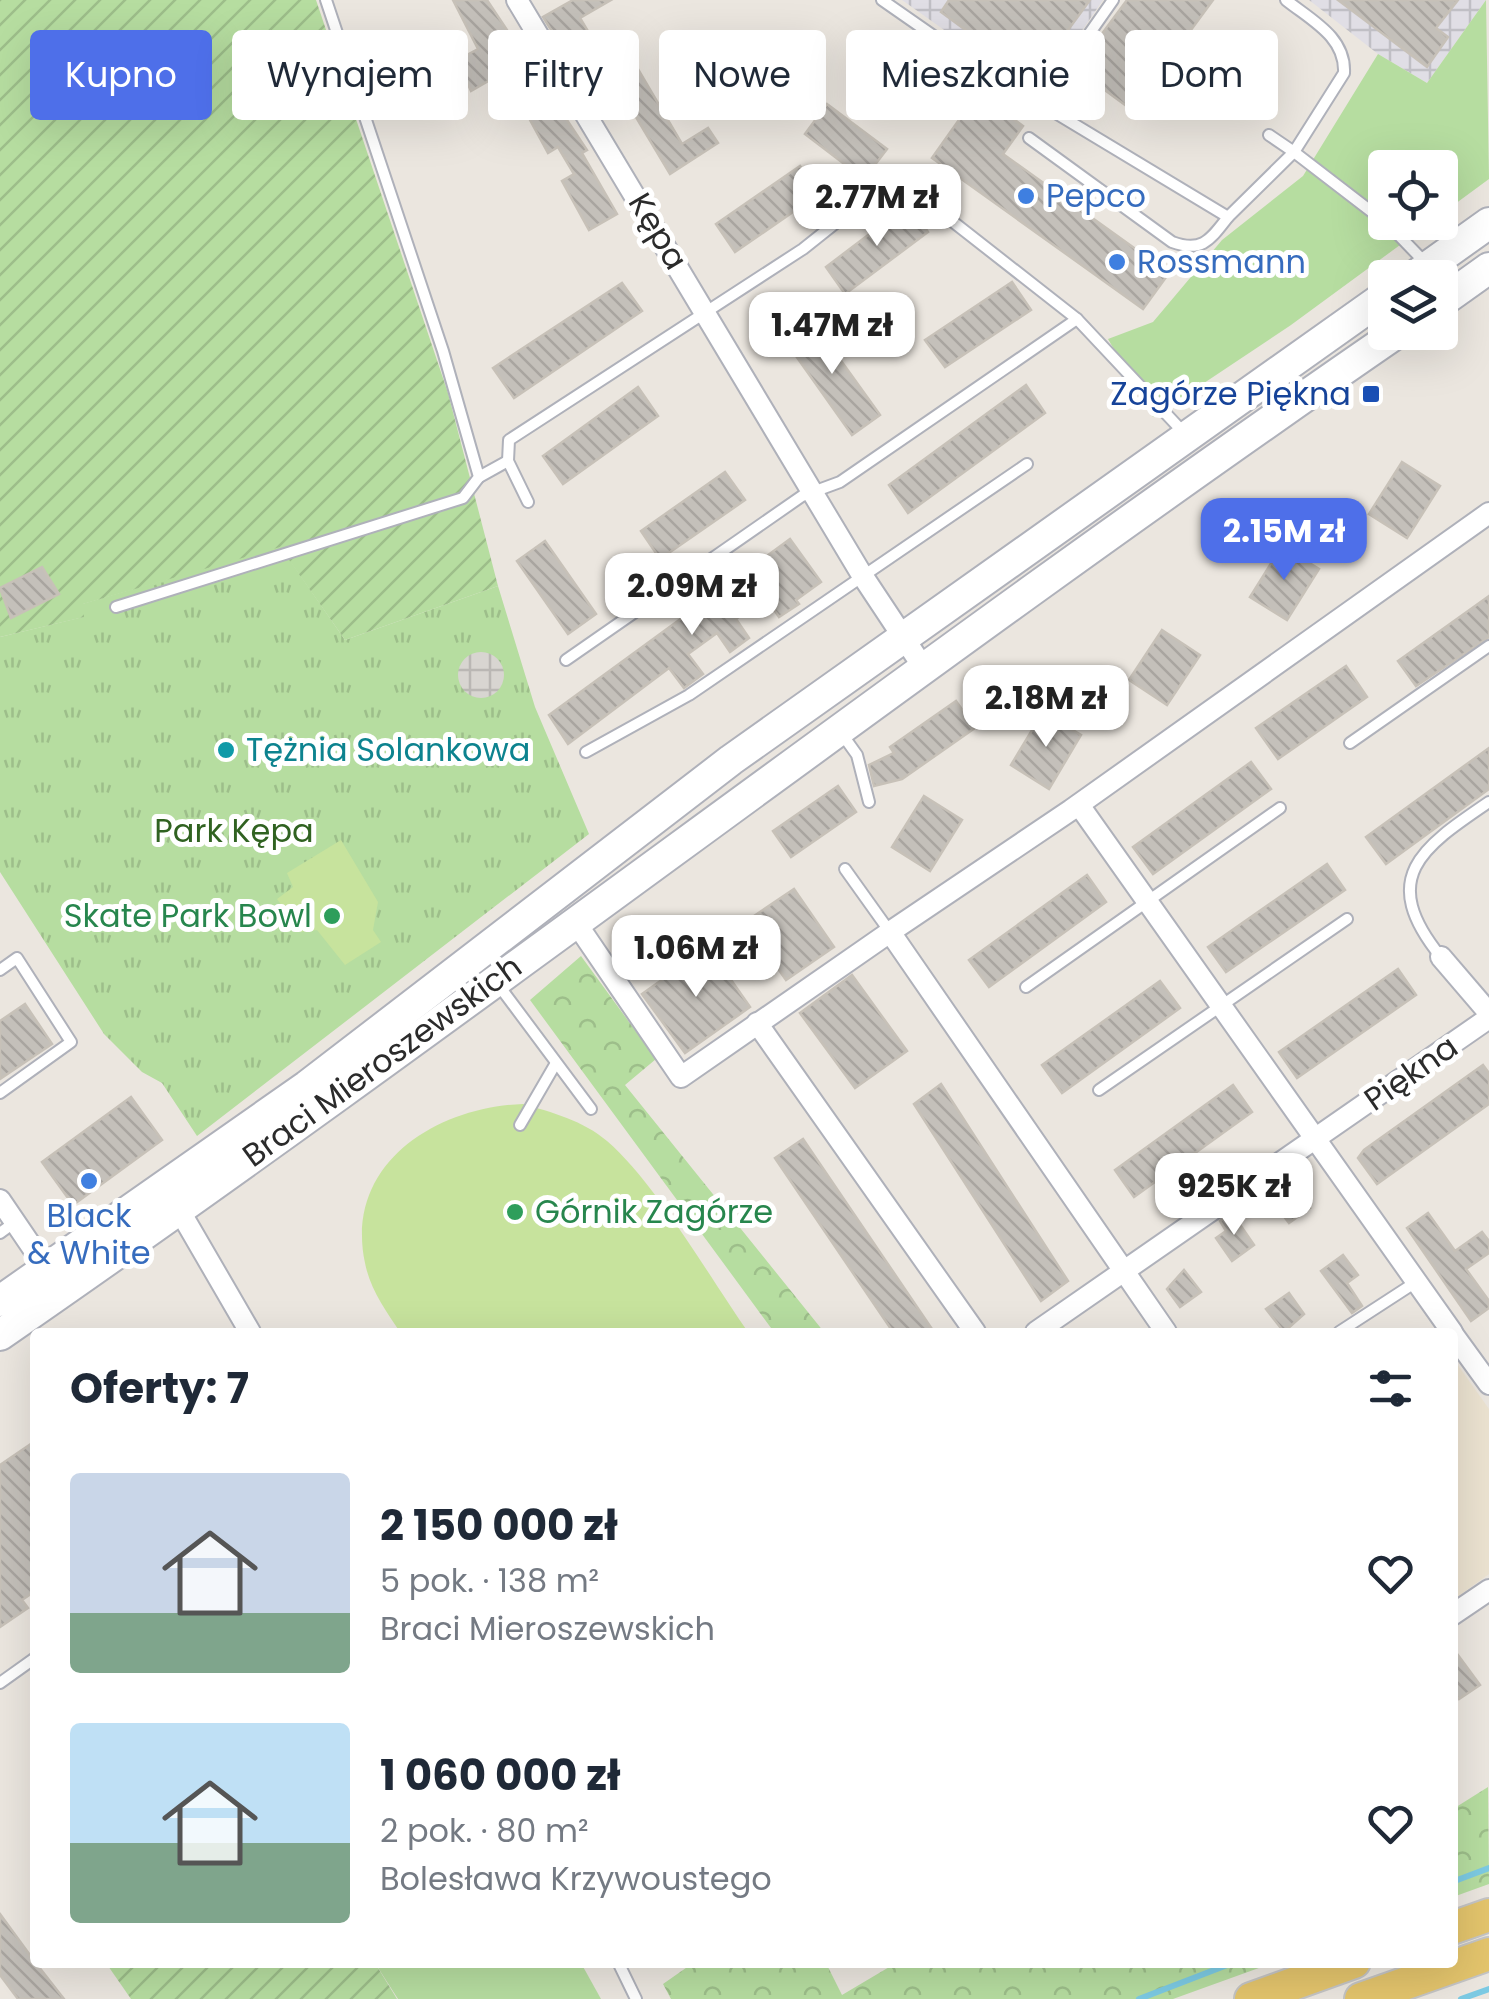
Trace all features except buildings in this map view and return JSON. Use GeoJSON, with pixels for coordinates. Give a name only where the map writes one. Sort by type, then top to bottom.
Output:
{"type":"FeatureCollection","features":[{"type":"Feature","properties":{"kind":"main road"},"geometry":{"type":"LineString","coordinates":[[1456,260],[1489,223]]}},
{"type":"Feature","properties":{"kind":"main road"},"geometry":{"type":"LineString","coordinates":[[1458,277],[1489,268]]}},
{"type":"Feature","properties":{"kind":"main road","name":"Braci Mieroszewskich"},"geometry":{"type":"LineString","coordinates":[[0,1335],[54,1280],[730,760],[1368,308]]}},
{"type":"Feature","properties":{"kind":"main road","name":"Braci Mieroszewskich"},"geometry":{"type":"LineString","coordinates":[[0,1301],[54,1280],[178,1208],[837,728],[1372,350]]}},
{"type":"Feature","properties":{"kind":"main road"},"geometry":{"type":"LineString","coordinates":[[1458,1926],[1489,1915]]}},
{"type":"Feature","properties":{"kind":"main road"},"geometry":{"type":"LineString","coordinates":[[1458,1965],[1489,1954]]}},
{"type":"Feature","properties":{"kind":"main road"},"geometry":{"type":"LineString","coordinates":[[1251,1999],[1337,1968]]}},
{"type":"Feature","properties":{"kind":"main road"},"geometry":{"type":"LineString","coordinates":[[1360,1999],[1449,1968]]}},
{"type":"Feature","properties":{"kind":"street","name":"Kępa"},"geometry":{"type":"LineString","coordinates":[[518,0],[862,575],[923,667]]}},
{"type":"Feature","properties":{"kind":"street"},"geometry":{"type":"LineString","coordinates":[[574,920],[681,1077],[1078,804],[1489,513]]}},
{"type":"Feature","properties":{"kind":"street"},"geometry":{"type":"LineString","coordinates":[[1078,804],[1448,1328]]}},
{"type":"Feature","properties":{"kind":"street"},"geometry":{"type":"LineString","coordinates":[[890,932],[1163,1328]]}},
{"type":"Feature","properties":{"kind":"street"},"geometry":{"type":"LineString","coordinates":[[1441,957],[1489,1015]]}},
{"type":"Feature","properties":{"kind":"street","name":"Piękna"},"geometry":{"type":"LineString","coordinates":[[1042,1328],[1489,1015]]}},
{"type":"Feature","properties":{"kind":"street"},"geometry":{"type":"LineString","coordinates":[[758,1023],[972,1328]]}},
{"type":"Feature","properties":{"kind":"street"},"geometry":{"type":"LineString","coordinates":[[0,1200],[8,1228],[54,1280]]}},
{"type":"Feature","properties":{"kind":"street"},"geometry":{"type":"LineString","coordinates":[[178,1208],[248,1328]]}},
{"type":"Feature","properties":{"kind":"street"},"geometry":{"type":"LineString","coordinates":[[1458,1341],[1489,1384]]}},
{"type":"Feature","properties":{"kind":"street"},"geometry":{"type":"LineString","coordinates":[[1458,1611],[1489,1590]]}},
{"type":"Feature","properties":{"kind":"lane"},"geometry":{"type":"LineString","coordinates":[[326,0],[443,351],[479,477]]}},
{"type":"Feature","properties":{"kind":"lane"},"geometry":{"type":"LineString","coordinates":[[882,0],[928,30]]}},
{"type":"Feature","properties":{"kind":"lane"},"geometry":{"type":"LineString","coordinates":[[1092,30],[1113,0]]}},
{"type":"Feature","properties":{"kind":"lane"},"geometry":{"type":"LineString","coordinates":[[1029,138],[1172,242],[1192,249],[1200,247],[1294,152],[1344,73],[1345,58],[1335,38],[1286,0]]}},
{"type":"Feature","properties":{"kind":"lane"},"geometry":{"type":"LineString","coordinates":[[1067,120],[1228,217]]}},
{"type":"Feature","properties":{"kind":"lane"},"geometry":{"type":"LineString","coordinates":[[1269,135],[1368,209]]}},
{"type":"Feature","properties":{"kind":"lane"},"geometry":{"type":"LineString","coordinates":[[528,502],[508,460],[510,440],[689,319],[706,313],[803,249],[862,202],[899,186],[912,190],[1077,319],[1186,436]]}},
{"type":"Feature","properties":{"kind":"lane"},"geometry":{"type":"LineString","coordinates":[[1400,240],[1417,260]]}},
{"type":"Feature","properties":{"kind":"lane"},"geometry":{"type":"LineString","coordinates":[[566,660],[802,496],[840,482],[1077,319]]}},
{"type":"Feature","properties":{"kind":"lane"},"geometry":{"type":"LineString","coordinates":[[116,606],[463,498],[479,477],[508,460]]}},
{"type":"Feature","properties":{"kind":"lane"},"geometry":{"type":"LineString","coordinates":[[586,752],[689,695],[1027,464]]}},
{"type":"Feature","properties":{"kind":"lane"},"geometry":{"type":"LineString","coordinates":[[1350,743],[1489,646]]}},
{"type":"Feature","properties":{"kind":"lane"},"geometry":{"type":"LineString","coordinates":[[837,728],[857,754],[869,802]]}},
{"type":"Feature","properties":{"kind":"lane"},"geometry":{"type":"LineString","coordinates":[[1441,957],[1418,929],[1408,891],[1411,866],[1437,837],[1489,802]]}},
{"type":"Feature","properties":{"kind":"lane"},"geometry":{"type":"LineString","coordinates":[[1026,986],[1280,808]]}},
{"type":"Feature","properties":{"kind":"lane"},"geometry":{"type":"LineString","coordinates":[[846,869],[890,932]]}},
{"type":"Feature","properties":{"kind":"lane"},"geometry":{"type":"LineString","coordinates":[[1098,1090],[1346,920]]}},
{"type":"Feature","properties":{"kind":"lane"},"geometry":{"type":"LineString","coordinates":[[475,955],[591,1109]]}},
{"type":"Feature","properties":{"kind":"lane"},"geometry":{"type":"LineString","coordinates":[[0,970],[17,958],[71,1042],[0,1094]]}},
{"type":"Feature","properties":{"kind":"lane"},"geometry":{"type":"LineString","coordinates":[[520,1126],[556,1063]]}},
{"type":"Feature","properties":{"kind":"lane"},"geometry":{"type":"LineString","coordinates":[[1345,1328],[1416,1282]]}},
{"type":"Feature","properties":{"kind":"lane"},"geometry":{"type":"LineString","coordinates":[[0,1683],[30,1662]]}},
{"type":"Feature","properties":{"kind":"lane"},"geometry":{"type":"LineString","coordinates":[[621,1968],[636,1999]]}},
{"type":"Feature","properties":{"kind":"shaded area"},"geometry":{"type":"Polygon","coordinates":[[[902,0],[1103,0],[1082,30],[944,30],[902,0]]]}},
{"type":"Feature","properties":{"kind":"shaded area"},"geometry":{"type":"Polygon","coordinates":[[[1309,0],[1486,0],[1427,83],[1378,54],[1309,0]]]}},
{"type":"Feature","properties":{"kind":"shaded area"},"geometry":{"type":"Polygon","coordinates":[[[481,652],[497,659],[504,675],[497,691],[481,698],[465,691],[458,675],[465,659],[481,652]]]}},
{"type":"Feature","properties":{"kind":"shaded area"},"geometry":{"type":"Polygon","coordinates":[[[1458,1365],[1489,1409],[1489,1574],[1458,1596],[1458,1365]]]}},
{"type":"Feature","properties":{"kind":"green space"},"geometry":{"type":"Polygon","coordinates":[[[0,0],[316,0],[326,30],[232,30],[232,120],[356,120],[448,393],[498,586],[345,640],[280,547],[83,604],[84,617],[0,637],[0,0]]]}},
{"type":"Feature","properties":{"kind":"green space"},"geometry":{"type":"Polygon","coordinates":[[[1486,0],[1489,179],[1458,202],[1458,150],[1368,150],[1368,240],[1407,240],[1380,260],[1368,260],[1368,268],[1291,325],[1153,417],[1108,339],[1153,322],[1222,240],[1303,176],[1378,54],[1427,83],[1486,0]]]}},
{"type":"Feature","properties":{"kind":"green space","name":"Park Kępa"},"geometry":{"type":"Polygon","coordinates":[[[280,546],[345,640],[498,586],[535,707],[589,834],[197,1136],[162,1083],[142,1072],[104,1034],[0,872],[0,637],[83,617],[82,604],[280,546]]]}},
{"type":"Feature","properties":{"kind":"green space","name":"Skate Park Bowl"},"geometry":{"type":"Polygon","coordinates":[[[341,840],[378,902],[373,930],[381,942],[345,965],[317,930],[301,932],[277,899],[293,887],[287,873],[341,840]]]}},
{"type":"Feature","properties":{"kind":"green space"},"geometry":{"type":"Polygon","coordinates":[[[581,956],[656,1059],[625,1085],[821,1328],[771,1328],[530,1000],[581,956]]]}},
{"type":"Feature","properties":{"kind":"green space","name":"Górnik Zagórze"},"geometry":{"type":"Polygon","coordinates":[[[523,1104],[567,1118],[607,1141],[663,1205],[745,1328],[397,1328],[367,1273],[362,1228],[369,1197],[383,1170],[404,1148],[459,1116],[523,1104]]]}},
{"type":"Feature","properties":{"kind":"green space"},"geometry":{"type":"Polygon","coordinates":[[[1488,1787],[1489,1884],[1458,1895],[1458,1806],[1488,1787]]]}},
{"type":"Feature","properties":{"kind":"green space"},"geometry":{"type":"Polygon","coordinates":[[[109,1968],[378,1968],[397,1999],[131,1999],[109,1968]]]}},
{"type":"Feature","properties":{"kind":"green space"},"geometry":{"type":"Polygon","coordinates":[[[378,1968],[584,1968],[601,1999],[398,1999],[378,1968]]]}},
{"type":"Feature","properties":{"kind":"green space"},"geometry":{"type":"Polygon","coordinates":[[[686,1968],[828,1968],[842,1995],[888,1968],[1259,1968],[1173,1999],[671,1999],[663,1984],[686,1968]]]}},
{"type":"Feature","properties":{"kind":"waterway"},"geometry":{"type":"LineString","coordinates":[[1458,1880],[1489,1868]]}},
{"type":"Feature","properties":{"kind":"waterway"},"geometry":{"type":"LineString","coordinates":[[1139,1999],[1219,1968]]}},
{"type":"Feature","properties":{"kind":"waterway"},"geometry":{"type":"LineString","coordinates":[[1461,1999],[1489,1989]]}},
{"type":"Feature","properties":{"kind":"place","name":"Pepco"},"geometry":{"type":"Point","coordinates":[1026,196]}},
{"type":"Feature","properties":{"kind":"place","name":"Rossmann"},"geometry":{"type":"Point","coordinates":[1117,262]}},
{"type":"Feature","properties":{"kind":"place","name":"Zagórze Piękna"},"geometry":{"type":"Point","coordinates":[1371,394]}},
{"type":"Feature","properties":{"kind":"place","name":"Tężnia Solankowa"},"geometry":{"type":"Point","coordinates":[226,750]}},
{"type":"Feature","properties":{"kind":"place","name":"Skate Park Bowl"},"geometry":{"type":"Point","coordinates":[332,916]}},
{"type":"Feature","properties":{"kind":"place","name":"Black & White"},"geometry":{"type":"Point","coordinates":[89,1181]}},
{"type":"Feature","properties":{"kind":"place","name":"Górnik Zagórze"},"geometry":{"type":"Point","coordinates":[515,1212]}}]}
